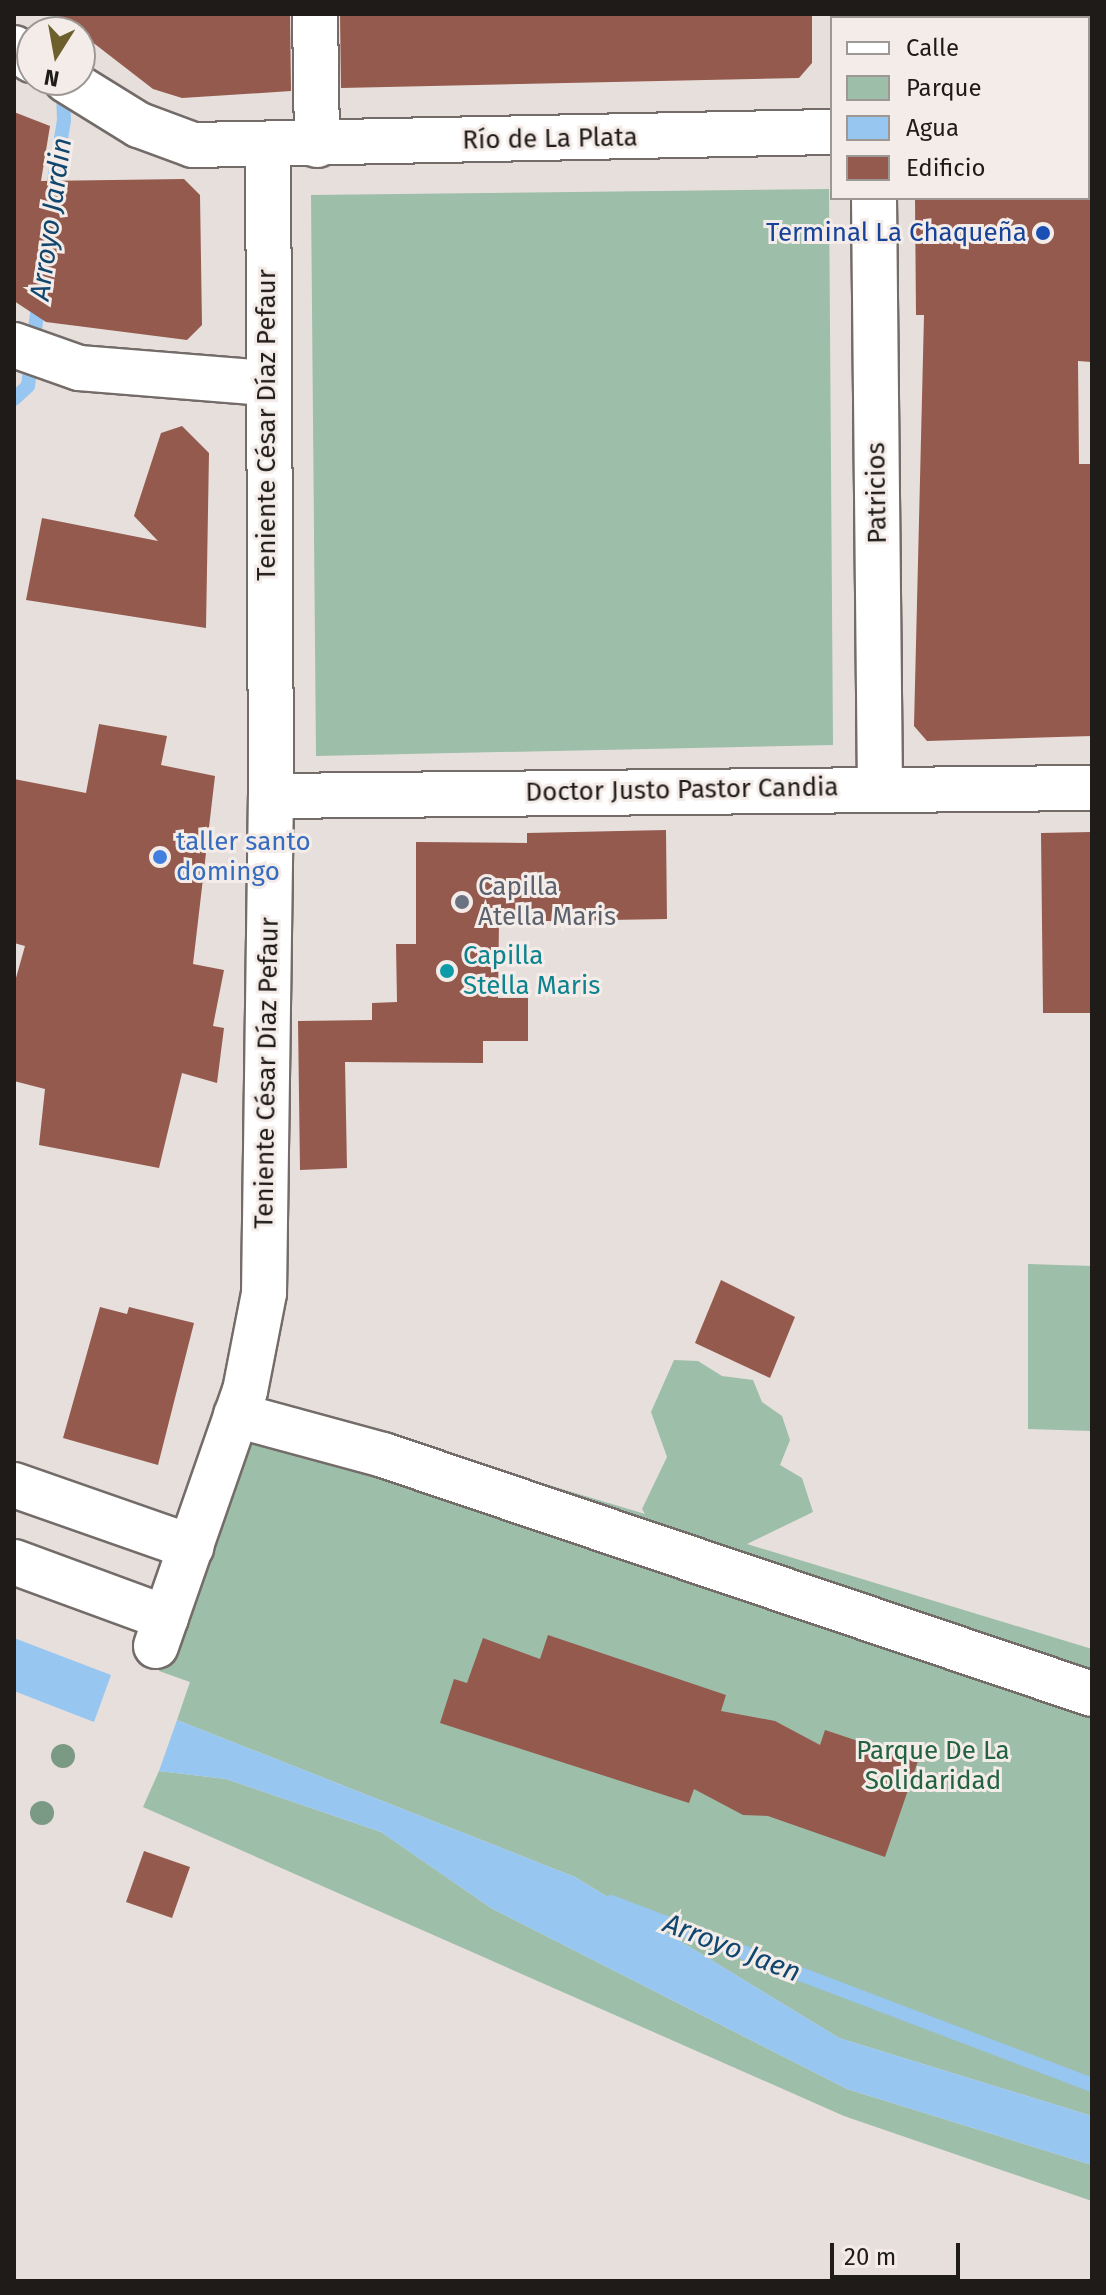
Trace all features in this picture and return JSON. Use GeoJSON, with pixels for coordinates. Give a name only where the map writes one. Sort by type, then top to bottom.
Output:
{"type":"FeatureCollection","features":[{"type":"Feature","properties":{"kind":"street"},"geometry":{"type":"LineString","coordinates":[[315,14],[317,145]]}},
{"type":"Feature","properties":{"kind":"street","name":"Río de La Plata"},"geometry":{"type":"LineString","coordinates":[[92,96],[139,125],[193,145],[268,146],[830,132]]}},
{"type":"Feature","properties":{"kind":"street","name":"Teniente César Díaz Pefaur"},"geometry":{"type":"LineString","coordinates":[[14,1562],[161,1632],[236,1415],[264,1293],[271,796],[265,383],[268,146]]}},
{"type":"Feature","properties":{"kind":"street","name":"Patricios"},"geometry":{"type":"LineString","coordinates":[[874,200],[880,788]]}},
{"type":"Feature","properties":{"kind":"street"},"geometry":{"type":"LineString","coordinates":[[14,345],[79,368],[265,383]]}},
{"type":"Feature","properties":{"kind":"street","name":"Doctor Justo Pastor Candia"},"geometry":{"type":"LineString","coordinates":[[271,796],[1092,788]]}},
{"type":"Feature","properties":{"kind":"street"},"geometry":{"type":"LineString","coordinates":[[236,1415],[383,1455],[1092,1694]]}},
{"type":"Feature","properties":{"kind":"street"},"geometry":{"type":"LineString","coordinates":[[14,1485],[191,1547]]}},
{"type":"Feature","properties":{"kind":"green space"},"geometry":{"type":"Polygon","coordinates":[[[829,189],[833,745],[316,756],[311,195],[829,189]]]}},
{"type":"Feature","properties":{"kind":"green space"},"geometry":{"type":"Polygon","coordinates":[[[1028,1264],[1092,1266],[1092,1431],[1028,1429],[1028,1264]]]}},
{"type":"Feature","properties":{"kind":"green space","name":"Parque De La Solidaridad"},"geometry":{"type":"Polygon","coordinates":[[[674,1360],[698,1361],[722,1376],[753,1380],[762,1402],[782,1416],[790,1440],[780,1465],[802,1478],[813,1512],[747,1544],[1092,1649],[1092,2116],[839,2038],[575,1877],[177,1720],[190,1682],[159,1671],[188,1610],[254,1396],[645,1514],[642,1509],[667,1457],[651,1412],[674,1360]]]}},
{"type":"Feature","properties":{"kind":"green space"},"geometry":{"type":"Polygon","coordinates":[[[159,1771],[226,1779],[381,1832],[491,1908],[847,2089],[1092,2165],[1092,2201],[844,2116],[143,1807],[159,1771]]]}},
{"type":"Feature","properties":{"kind":"water"},"geometry":{"type":"Polygon","coordinates":[[[14,1638],[111,1675],[94,1722],[14,1691],[14,1638]]]}},
{"type":"Feature","properties":{"kind":"water"},"geometry":{"type":"Polygon","coordinates":[[[177,1720],[575,1877],[839,2038],[1092,2116],[1092,2165],[847,2089],[491,1908],[381,1832],[226,1779],[159,1771],[177,1720]]]}},
{"type":"Feature","properties":{"kind":"building"},"geometry":{"type":"Polygon","coordinates":[[[56,14],[290,14],[291,91],[182,98],[153,89],[96,45],[96,16],[56,14]]]}},
{"type":"Feature","properties":{"kind":"building"},"geometry":{"type":"Polygon","coordinates":[[[340,14],[812,14],[812,63],[799,78],[341,88],[340,14]]]}},
{"type":"Feature","properties":{"kind":"building"},"geometry":{"type":"Polygon","coordinates":[[[14,112],[50,126],[41,181],[184,179],[200,195],[202,325],[187,340],[46,322],[14,301],[14,112]]]}},
{"type":"Feature","properties":{"kind":"building"},"geometry":{"type":"Polygon","coordinates":[[[1091,198],[1092,362],[1078,361],[1079,464],[1092,464],[1092,736],[927,741],[914,726],[924,315],[916,315],[915,200],[1091,198]]]}},
{"type":"Feature","properties":{"kind":"building"},"geometry":{"type":"Polygon","coordinates":[[[182,426],[209,453],[206,628],[26,600],[42,518],[158,541],[134,516],[161,433],[182,426]]]}},
{"type":"Feature","properties":{"kind":"building"},"geometry":{"type":"Polygon","coordinates":[[[99,724],[167,736],[161,765],[215,776],[193,964],[224,970],[213,1026],[224,1028],[217,1083],[182,1073],[159,1168],[39,1145],[45,1089],[14,1081],[14,985],[25,946],[14,943],[14,779],[86,793],[99,724]]]}},
{"type":"Feature","properties":{"kind":"building"},"geometry":{"type":"Polygon","coordinates":[[[666,830],[667,919],[499,922],[498,998],[528,998],[528,1041],[483,1041],[483,1063],[345,1062],[347,1168],[300,1170],[298,1021],[372,1020],[372,1003],[397,1002],[396,944],[416,944],[416,842],[527,843],[527,833],[666,830]]]}},
{"type":"Feature","properties":{"kind":"building"},"geometry":{"type":"Polygon","coordinates":[[[1092,832],[1092,1013],[1043,1013],[1041,833],[1092,832]]]}},
{"type":"Feature","properties":{"kind":"building"},"geometry":{"type":"Polygon","coordinates":[[[721,1280],[795,1317],[770,1378],[695,1343],[721,1280]]]}},
{"type":"Feature","properties":{"kind":"building"},"geometry":{"type":"Polygon","coordinates":[[[100,1307],[127,1314],[129,1307],[194,1323],[158,1465],[63,1438],[100,1307]]]}},
{"type":"Feature","properties":{"kind":"building"},"geometry":{"type":"Polygon","coordinates":[[[548,1635],[726,1695],[721,1711],[775,1721],[820,1745],[825,1730],[918,1761],[885,1857],[768,1816],[743,1815],[694,1789],[689,1803],[440,1723],[454,1679],[467,1683],[483,1638],[540,1659],[548,1635]]]}},
{"type":"Feature","properties":{"kind":"building"},"geometry":{"type":"Polygon","coordinates":[[[144,1851],[190,1867],[172,1918],[126,1902],[144,1851]]]}},
{"type":"Feature","properties":{"kind":"waterway","name":"Arroyo Jardin"},"geometry":{"type":"LineString","coordinates":[[51,198],[64,120],[63,96]]}},
{"type":"Feature","properties":{"kind":"waterway","name":"Arroyo Jardin"},"geometry":{"type":"LineString","coordinates":[[14,399],[28,386],[39,298]]}},
{"type":"Feature","properties":{"kind":"waterway","name":"Arroyo Jaen"},"geometry":{"type":"LineString","coordinates":[[611,1902],[1092,2085]]}},
{"type":"Feature","properties":{"kind":"place","name":"Terminal La Chaqueña"},"geometry":{"type":"Point","coordinates":[1043,233]}},
{"type":"Feature","properties":{"kind":"place","name":"taller santo domingo"},"geometry":{"type":"Point","coordinates":[160,857]}},
{"type":"Feature","properties":{"kind":"place","name":"Capilla Atella Maris"},"geometry":{"type":"Point","coordinates":[462,902]}},
{"type":"Feature","properties":{"kind":"place","name":"Capilla Stella Maris"},"geometry":{"type":"Point","coordinates":[447,971]}}]}
